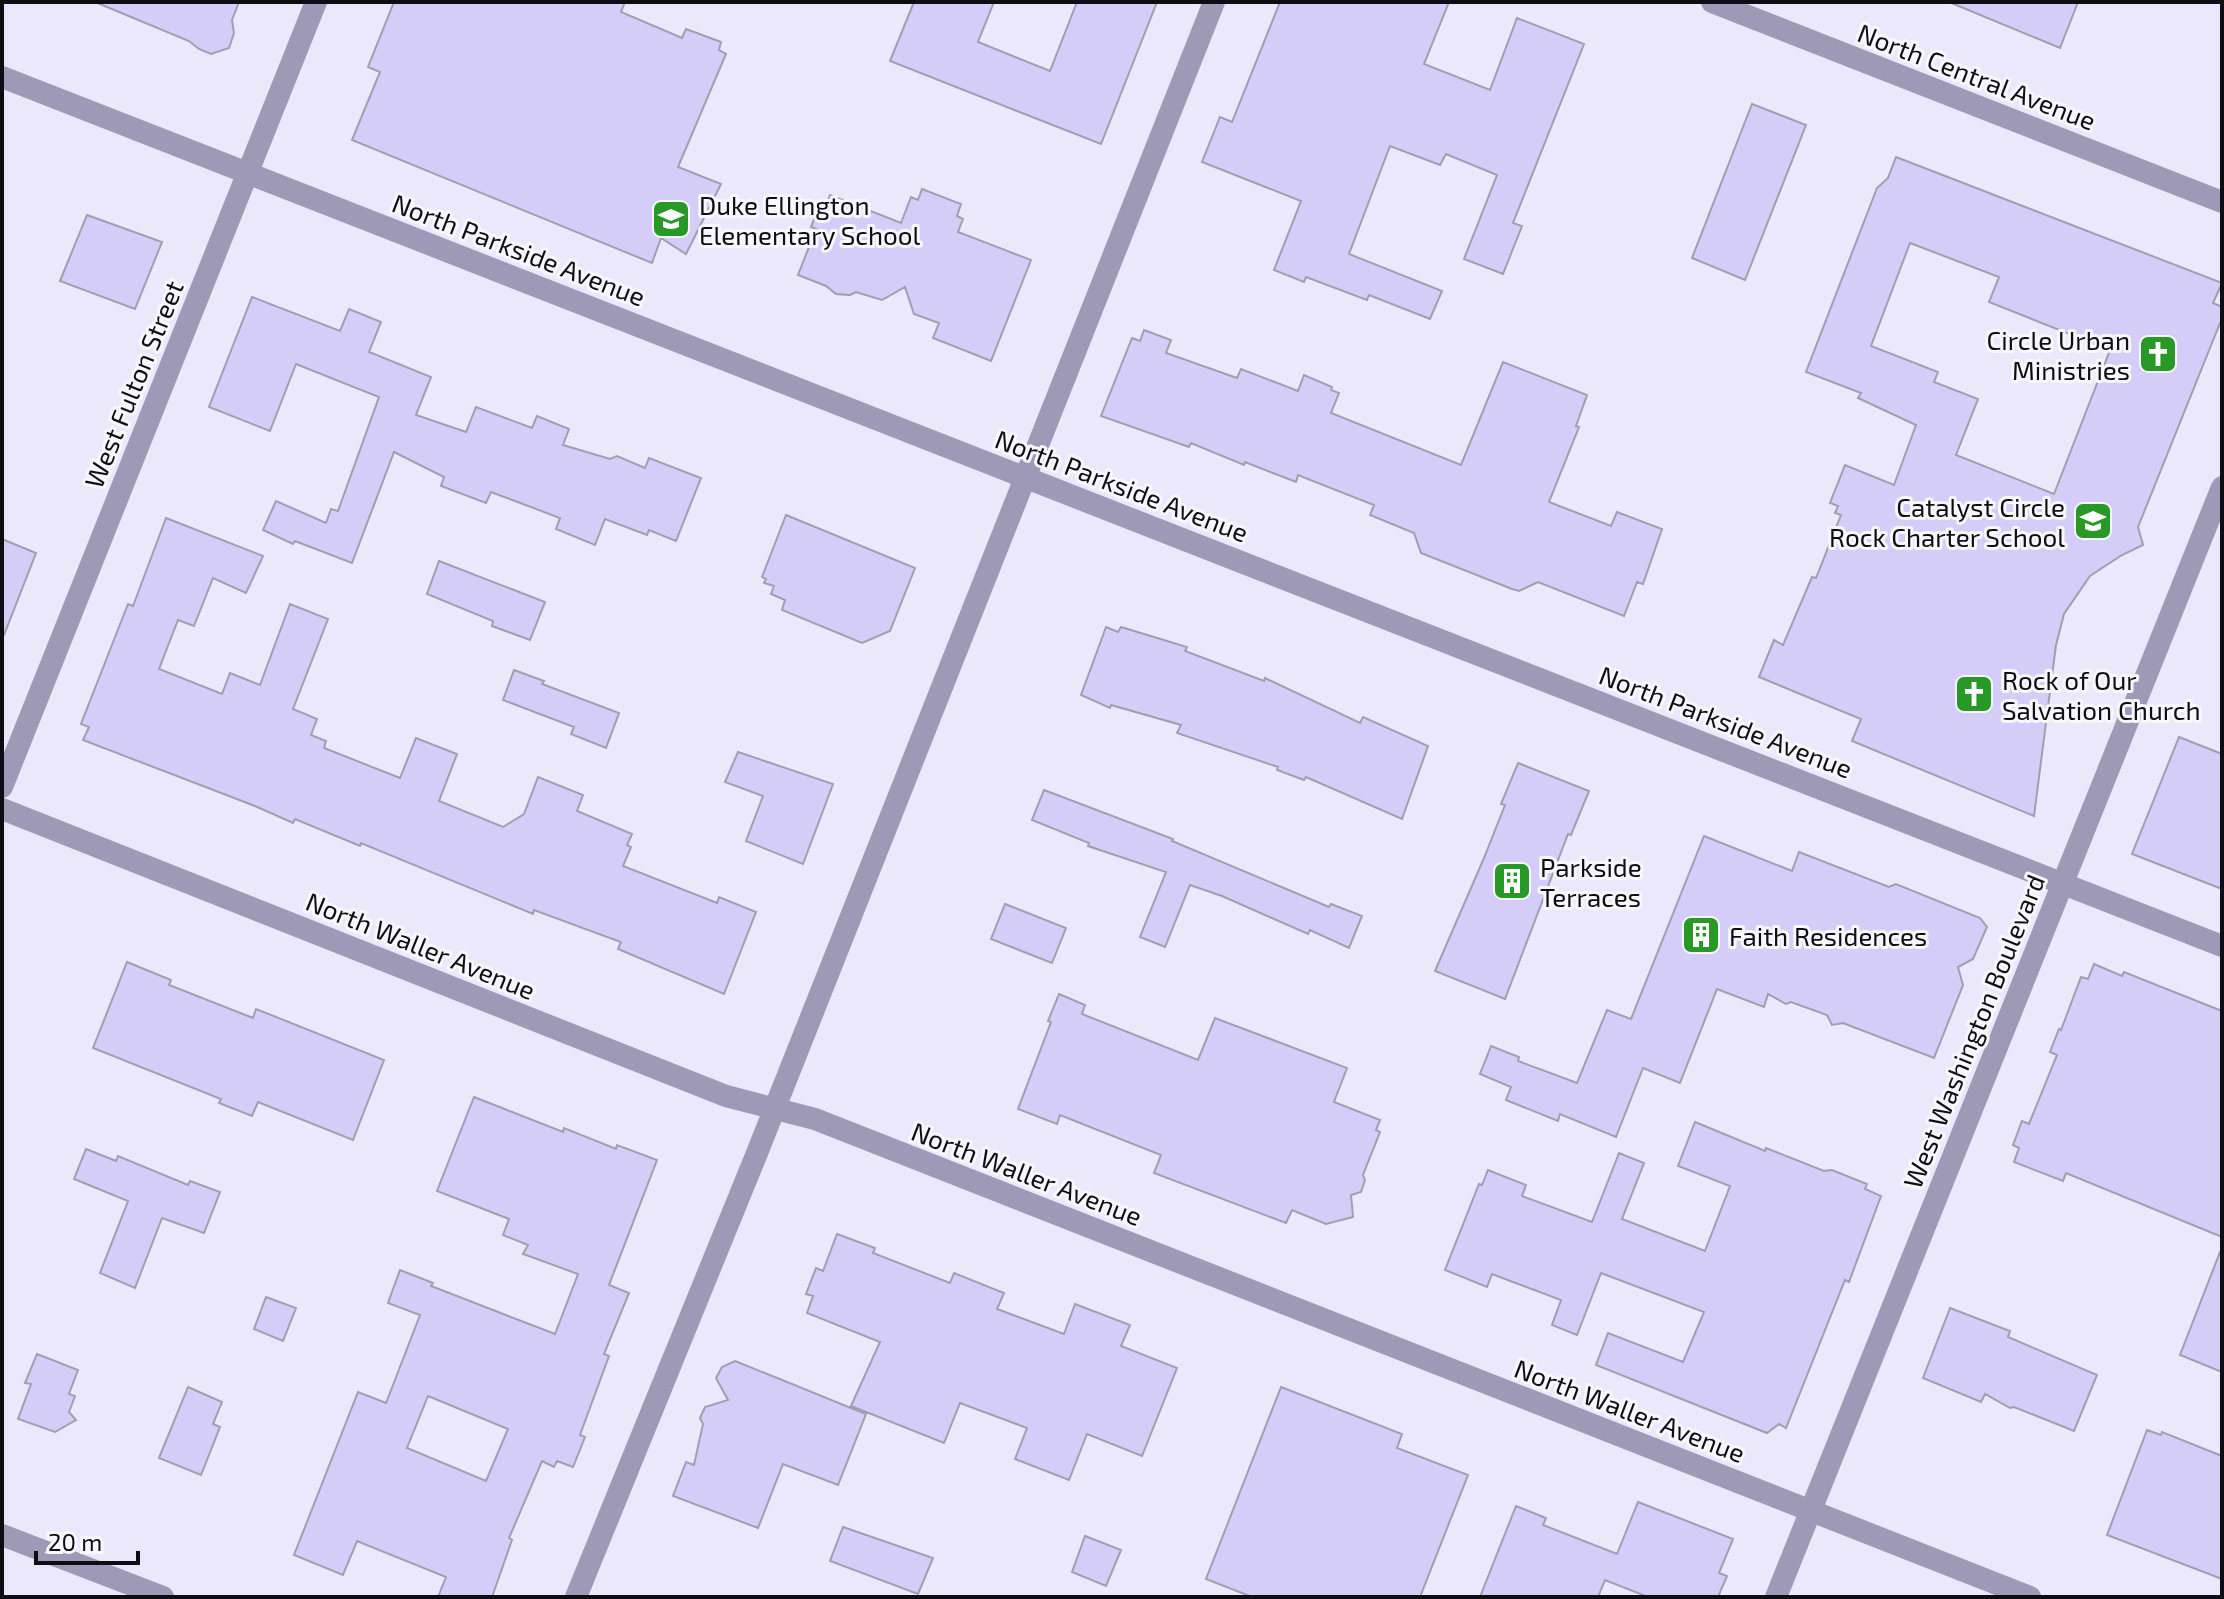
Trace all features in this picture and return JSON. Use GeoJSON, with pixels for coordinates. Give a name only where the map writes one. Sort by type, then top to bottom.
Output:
{"type":"FeatureCollection","features":[{"type":"Feature","properties":{"kind":"street","name":"West Fulton Street"},"geometry":{"type":"LineString","coordinates":[[2,787],[316,2]]}},
{"type":"Feature","properties":{"kind":"street"},"geometry":{"type":"LineString","coordinates":[[576,1597],[775,1108],[1214,2]]}},
{"type":"Feature","properties":{"kind":"street","name":"North Central Avenue"},"geometry":{"type":"LineString","coordinates":[[1712,2],[2222,202]]}},
{"type":"Feature","properties":{"kind":"street","name":"North Parkside Avenue"},"geometry":{"type":"LineString","coordinates":[[2,77],[2222,946]]}},
{"type":"Feature","properties":{"kind":"street","name":"West Washington Boulevard"},"geometry":{"type":"LineString","coordinates":[[1776,1597],[2222,487]]}},
{"type":"Feature","properties":{"kind":"street","name":"North Waller Avenue"},"geometry":{"type":"LineString","coordinates":[[2,809],[726,1096],[815,1119],[2030,1597]]}},
{"type":"Feature","properties":{"kind":"street"},"geometry":{"type":"LineString","coordinates":[[2,1535],[163,1597]]}},
{"type":"Feature","properties":{"kind":"building"},"geometry":{"type":"Polygon","coordinates":[[[95,2],[239,2],[232,20],[234,33],[229,48],[211,54],[189,41],[95,2]]]}},
{"type":"Feature","properties":{"kind":"building","name":"Duke Ellington Elementary School"},"geometry":{"type":"Polygon","coordinates":[[[394,2],[625,2],[621,12],[682,38],[686,29],[721,42],[719,50],[726,54],[678,167],[721,184],[686,254],[661,238],[652,263],[352,140],[380,72],[368,67],[394,2]]]}},
{"type":"Feature","properties":{"kind":"building"},"geometry":{"type":"Polygon","coordinates":[[[914,2],[994,2],[978,42],[1050,71],[1077,2],[1157,2],[1101,144],[890,61],[914,2]]]}},
{"type":"Feature","properties":{"kind":"building"},"geometry":{"type":"Polygon","coordinates":[[[1280,2],[1449,2],[1424,64],[1490,90],[1517,18],[1584,44],[1513,223],[1522,226],[1503,274],[1464,259],[1497,175],[1446,154],[1440,165],[1390,146],[1349,254],[1442,291],[1430,319],[1369,295],[1367,300],[1306,277],[1304,282],[1274,270],[1301,201],[1202,162],[1220,117],[1232,122],[1280,2]]]}},
{"type":"Feature","properties":{"kind":"building"},"geometry":{"type":"Polygon","coordinates":[[[1949,2],[2078,2],[2060,48],[1949,2]]]}},
{"type":"Feature","properties":{"kind":"building"},"geometry":{"type":"Polygon","coordinates":[[[1752,104],[1806,125],[1745,280],[1692,258],[1752,104]]]}},
{"type":"Feature","properties":{"kind":"building"},"geometry":{"type":"Polygon","coordinates":[[[1896,157],[2222,283],[2213,303],[2222,307],[2222,318],[2138,527],[2143,545],[2090,576],[2064,614],[2056,645],[2034,816],[1852,741],[1861,719],[1759,677],[1774,640],[1783,645],[1812,577],[1816,578],[1841,515],[1835,513],[1838,506],[1830,503],[1845,465],[1894,485],[1916,425],[1858,398],[1861,393],[1806,372],[1877,188],[1888,178],[1896,157]],[[1910,243],[1871,346],[1938,372],[1934,382],[1978,399],[1956,455],[2054,494],[2110,350],[1989,302],[1999,277],[1910,243]]]}},
{"type":"Feature","properties":{"kind":"building"},"geometry":{"type":"Polygon","coordinates":[[[922,189],[961,204],[957,216],[963,219],[958,232],[1031,260],[991,361],[933,338],[939,323],[914,314],[905,287],[882,300],[856,292],[836,294],[826,286],[798,275],[816,229],[811,227],[820,204],[826,206],[830,195],[901,223],[911,197],[918,200],[922,189]]]}},
{"type":"Feature","properties":{"kind":"building"},"geometry":{"type":"Polygon","coordinates":[[[87,215],[162,242],[135,309],[60,281],[87,215]]]}},
{"type":"Feature","properties":{"kind":"building"},"geometry":{"type":"Polygon","coordinates":[[[252,297],[340,331],[349,309],[381,322],[369,352],[431,377],[416,415],[466,432],[476,407],[532,428],[537,416],[569,429],[563,445],[610,459],[617,456],[645,468],[649,458],[701,478],[676,541],[649,530],[647,535],[605,519],[595,545],[556,529],[560,518],[491,492],[486,503],[441,486],[444,477],[394,452],[352,563],[295,541],[293,544],[263,530],[276,501],[326,523],[331,509],[338,511],[379,397],[296,364],[270,431],[209,407],[252,297]]]}},
{"type":"Feature","properties":{"kind":"building"},"geometry":{"type":"Polygon","coordinates":[[[1144,330],[1171,340],[1166,353],[1237,378],[1241,369],[1298,391],[1304,375],[1339,393],[1331,413],[1461,465],[1503,362],[1587,395],[1576,426],[1579,427],[1549,502],[1611,526],[1617,512],[1662,529],[1643,584],[1637,582],[1624,616],[1538,582],[1519,591],[1512,589],[1421,553],[1414,533],[1370,515],[1374,505],[1298,475],[1296,482],[1191,443],[1189,447],[1101,416],[1132,338],[1140,341],[1144,330]]]}},
{"type":"Feature","properties":{"kind":"building"},"geometry":{"type":"Polygon","coordinates":[[[786,515],[915,568],[890,631],[862,643],[782,610],[785,600],[771,594],[774,586],[764,583],[766,579],[762,577],[786,515]]]}},
{"type":"Feature","properties":{"kind":"building"},"geometry":{"type":"Polygon","coordinates":[[[166,518],[263,556],[246,593],[213,578],[194,626],[178,620],[159,669],[222,694],[230,673],[260,685],[290,604],[328,619],[293,709],[317,719],[311,735],[326,741],[324,748],[400,778],[416,738],[457,754],[439,801],[503,827],[524,814],[538,777],[583,795],[577,811],[632,834],[627,845],[631,847],[623,866],[717,903],[719,897],[756,912],[724,994],[618,949],[621,942],[534,910],[533,914],[361,843],[360,846],[295,819],[293,823],[83,740],[89,727],[81,724],[128,604],[133,606],[166,518]]]}},
{"type":"Feature","properties":{"kind":"building"},"geometry":{"type":"Polygon","coordinates":[[[2,539],[36,553],[4,635],[2,635],[2,539]]]}},
{"type":"Feature","properties":{"kind":"building"},"geometry":{"type":"Polygon","coordinates":[[[439,561],[545,602],[530,640],[492,626],[493,621],[427,594],[439,561]]]}},
{"type":"Feature","properties":{"kind":"building"},"geometry":{"type":"Polygon","coordinates":[[[1106,627],[1118,632],[1121,627],[1187,647],[1185,651],[1264,681],[1265,678],[1360,723],[1363,717],[1428,746],[1402,819],[1306,777],[1304,780],[1277,770],[1278,767],[1177,733],[1181,725],[1111,705],[1110,708],[1081,695],[1106,627]]]}},
{"type":"Feature","properties":{"kind":"building"},"geometry":{"type":"Polygon","coordinates":[[[514,670],[619,713],[606,748],[571,734],[574,727],[503,700],[514,670]]]}},
{"type":"Feature","properties":{"kind":"building"},"geometry":{"type":"Polygon","coordinates":[[[2179,737],[2222,754],[2222,889],[2132,854],[2179,737]]]}},
{"type":"Feature","properties":{"kind":"building"},"geometry":{"type":"Polygon","coordinates":[[[738,752],[833,784],[803,864],[746,841],[763,796],[725,782],[738,752]]]}},
{"type":"Feature","properties":{"kind":"building","name":"Parkside Terraces"},"geometry":{"type":"Polygon","coordinates":[[[1518,763],[1589,791],[1571,835],[1568,834],[1505,999],[1435,971],[1484,858],[1518,763]]]}},
{"type":"Feature","properties":{"kind":"building"},"geometry":{"type":"Polygon","coordinates":[[[1044,790],[1173,839],[1329,907],[1331,904],[1362,916],[1349,948],[1190,885],[1165,947],[1140,937],[1166,872],[1088,846],[1089,843],[1032,820],[1044,790]]]}},
{"type":"Feature","properties":{"kind":"building"},"geometry":{"type":"Polygon","coordinates":[[[1704,836],[1792,871],[1799,852],[1889,887],[1896,884],[1980,918],[1987,927],[1973,959],[1958,967],[1963,985],[1934,1058],[1843,1023],[1832,1025],[1827,1015],[1791,1002],[1786,1004],[1768,994],[1764,1007],[1717,989],[1680,1083],[1643,1068],[1616,1137],[1560,1114],[1558,1121],[1506,1100],[1511,1087],[1480,1074],[1491,1046],[1519,1057],[1518,1061],[1577,1083],[1607,1010],[1631,1019],[1704,836]]]}},
{"type":"Feature","properties":{"kind":"building"},"geometry":{"type":"Polygon","coordinates":[[[1005,904],[1066,928],[1052,963],[991,939],[1005,904]]]}},
{"type":"Feature","properties":{"kind":"building"},"geometry":{"type":"Polygon","coordinates":[[[127,962],[171,980],[169,985],[253,1018],[256,1009],[384,1060],[353,1140],[258,1102],[252,1116],[219,1103],[221,1099],[93,1048],[127,962]]]}},
{"type":"Feature","properties":{"kind":"building"},"geometry":{"type":"Polygon","coordinates":[[[2094,964],[2122,976],[2124,972],[2222,1011],[2222,1237],[2066,1173],[2063,1181],[2014,1162],[2019,1148],[2013,1145],[2022,1121],[2029,1124],[2057,1055],[2050,1052],[2059,1029],[2081,977],[2088,979],[2094,964]]]}},
{"type":"Feature","properties":{"kind":"building"},"geometry":{"type":"Polygon","coordinates":[[[1059,994],[1085,1005],[1082,1014],[1198,1060],[1215,1018],[1347,1068],[1334,1102],[1380,1120],[1376,1130],[1380,1132],[1363,1175],[1365,1180],[1361,1192],[1351,1195],[1353,1217],[1326,1224],[1292,1210],[1286,1223],[1154,1173],[1161,1155],[1060,1115],[1057,1124],[1018,1109],[1059,994]]]}},
{"type":"Feature","properties":{"kind":"building"},"geometry":{"type":"Polygon","coordinates":[[[474,1097],[563,1132],[564,1128],[616,1149],[617,1145],[657,1160],[609,1285],[629,1293],[604,1354],[609,1356],[580,1435],[585,1437],[573,1467],[557,1461],[554,1467],[542,1461],[509,1538],[512,1540],[492,1597],[438,1597],[446,1577],[357,1541],[343,1575],[294,1555],[358,1392],[386,1403],[420,1315],[388,1303],[400,1270],[433,1283],[431,1286],[555,1334],[578,1274],[523,1254],[528,1245],[503,1235],[509,1219],[437,1191],[474,1097]],[[428,1396],[407,1448],[486,1481],[508,1429],[428,1396]]]}},
{"type":"Feature","properties":{"kind":"building"},"geometry":{"type":"Polygon","coordinates":[[[1695,1122],[1765,1151],[1766,1148],[1824,1171],[1832,1170],[1867,1184],[1865,1189],[1881,1196],[1849,1282],[1845,1280],[1786,1428],[1779,1424],[1767,1433],[1596,1365],[1608,1333],[1683,1362],[1704,1312],[1601,1273],[1577,1335],[1552,1325],[1561,1300],[1492,1274],[1487,1287],[1445,1270],[1479,1184],[1482,1185],[1488,1170],[1526,1185],[1522,1196],[1592,1222],[1619,1153],[1644,1163],[1622,1219],[1705,1251],[1730,1186],[1678,1166],[1695,1122]]]}},
{"type":"Feature","properties":{"kind":"building"},"geometry":{"type":"Polygon","coordinates":[[[86,1149],[116,1161],[118,1156],[188,1185],[190,1181],[220,1192],[204,1233],[162,1218],[135,1288],[100,1273],[128,1201],[74,1179],[86,1149]]]}},
{"type":"Feature","properties":{"kind":"building"},"geometry":{"type":"Polygon","coordinates":[[[837,1234],[875,1248],[873,1253],[950,1283],[954,1273],[1004,1293],[997,1309],[1064,1334],[1075,1304],[1130,1325],[1121,1346],[1177,1368],[1142,1456],[1087,1434],[1069,1480],[1015,1459],[1027,1428],[960,1403],[944,1443],[851,1406],[880,1342],[807,1313],[813,1296],[806,1294],[816,1268],[823,1271],[837,1234]]]}},
{"type":"Feature","properties":{"kind":"building"},"geometry":{"type":"Polygon","coordinates":[[[2222,1252],[2222,1372],[2180,1355],[2222,1252]]]}},
{"type":"Feature","properties":{"kind":"building"},"geometry":{"type":"Polygon","coordinates":[[[266,1297],[296,1308],[283,1341],[254,1329],[266,1297]]]}},
{"type":"Feature","properties":{"kind":"building"},"geometry":{"type":"Polygon","coordinates":[[[1950,1308],[2010,1331],[2008,1337],[2097,1375],[2074,1431],[2010,1408],[1985,1394],[1981,1402],[1923,1378],[1950,1308]]]}},
{"type":"Feature","properties":{"kind":"building"},"geometry":{"type":"Polygon","coordinates":[[[37,1354],[78,1370],[69,1394],[75,1396],[69,1412],[76,1420],[55,1432],[18,1419],[31,1384],[25,1383],[37,1354]]]}},
{"type":"Feature","properties":{"kind":"building"},"geometry":{"type":"Polygon","coordinates":[[[735,1361],[866,1414],[838,1485],[783,1464],[758,1528],[673,1496],[686,1462],[694,1465],[703,1424],[700,1418],[705,1407],[728,1400],[716,1378],[722,1367],[735,1361]]]}},
{"type":"Feature","properties":{"kind":"building"},"geometry":{"type":"Polygon","coordinates":[[[188,1387],[222,1402],[213,1424],[220,1427],[201,1475],[159,1458],[188,1387]]]}},
{"type":"Feature","properties":{"kind":"building"},"geometry":{"type":"Polygon","coordinates":[[[1281,1387],[1402,1434],[1397,1448],[1468,1475],[1420,1597],[1252,1597],[1206,1579],[1281,1387]]]}},
{"type":"Feature","properties":{"kind":"building"},"geometry":{"type":"Polygon","coordinates":[[[2147,1430],[2161,1435],[2162,1432],[2222,1456],[2222,1579],[2107,1535],[2147,1430]]]}},
{"type":"Feature","properties":{"kind":"building"},"geometry":{"type":"Polygon","coordinates":[[[1638,1502],[1733,1539],[1719,1573],[1727,1576],[1718,1597],[1648,1597],[1605,1580],[1598,1597],[1480,1597],[1516,1506],[1546,1518],[1543,1525],[1617,1554],[1638,1502]]]}},
{"type":"Feature","properties":{"kind":"building"},"geometry":{"type":"Polygon","coordinates":[[[843,1527],[933,1558],[918,1594],[830,1561],[843,1527]]]}},
{"type":"Feature","properties":{"kind":"building"},"geometry":{"type":"Polygon","coordinates":[[[1085,1536],[1121,1550],[1106,1586],[1072,1572],[1085,1536]]]}},
{"type":"Feature","properties":{"kind":"place","name":"Duke Ellington Elementary School"},"geometry":{"type":"Point","coordinates":[671,219]}},
{"type":"Feature","properties":{"kind":"place","name":"Circle Urban Ministries"},"geometry":{"type":"Point","coordinates":[2158,354]}},
{"type":"Feature","properties":{"kind":"place","name":"Catalyst Circle Rock Charter School"},"geometry":{"type":"Point","coordinates":[2093,521]}},
{"type":"Feature","properties":{"kind":"place","name":"Rock of Our Salvation Church"},"geometry":{"type":"Point","coordinates":[1974,694]}},
{"type":"Feature","properties":{"kind":"place","name":"Parkside Terraces"},"geometry":{"type":"Point","coordinates":[1512,881]}},
{"type":"Feature","properties":{"kind":"place","name":"Faith Residences"},"geometry":{"type":"Point","coordinates":[1701,935]}}]}
